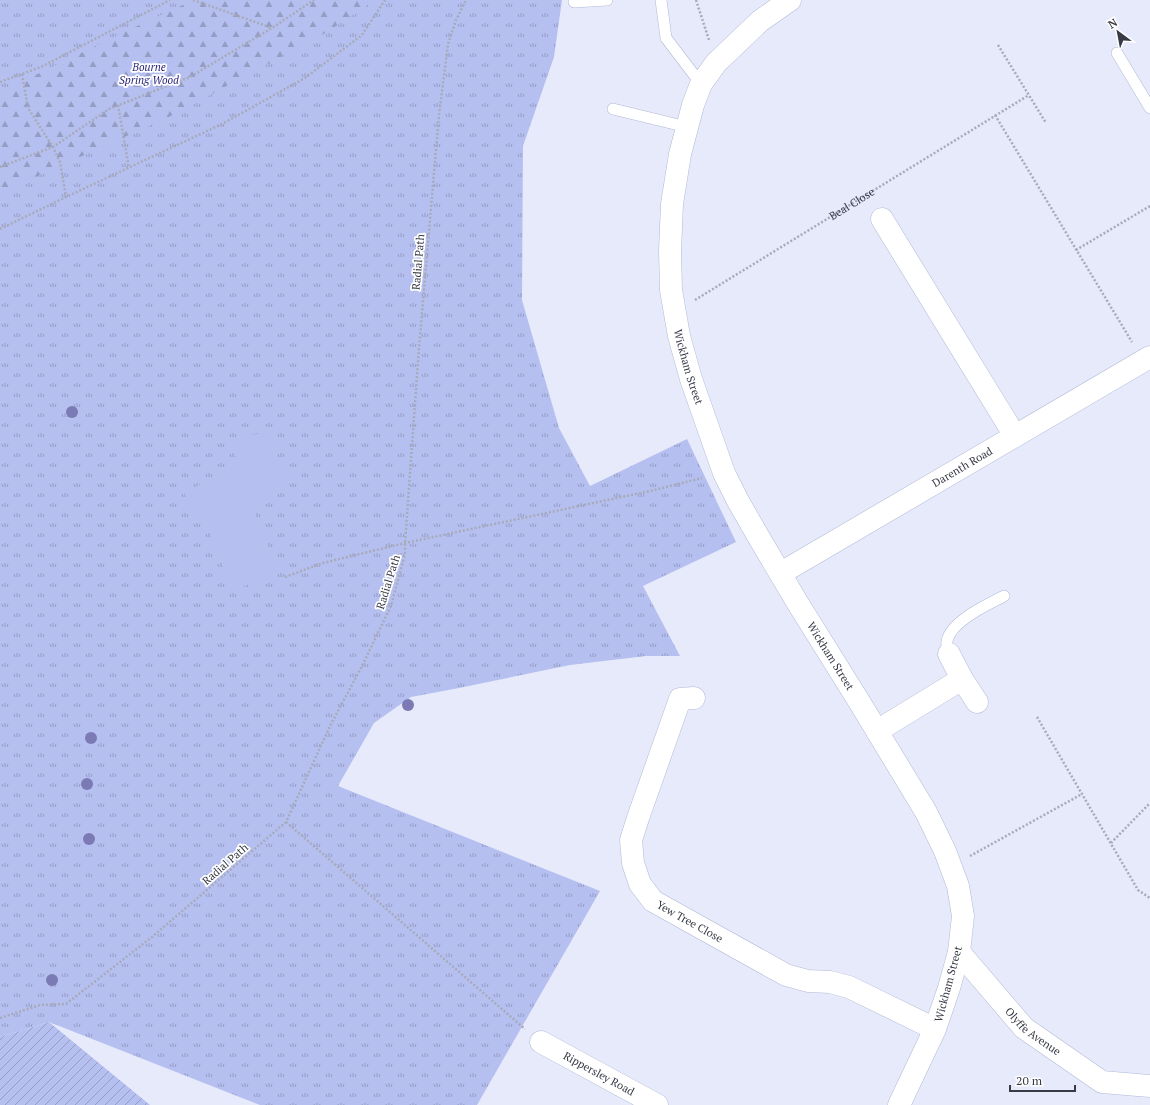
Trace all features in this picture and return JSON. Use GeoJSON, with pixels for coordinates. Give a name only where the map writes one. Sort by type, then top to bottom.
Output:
{"type":"FeatureCollection","features":[{"type":"Feature","properties":{"kind":"street","name":"Wickham Street"},"geometry":{"type":"LineString","coordinates":[[790,0],[760,21],[716,63],[701,84],[693,105],[680,154],[672,204],[670,251],[671,290],[679,336],[691,379],[724,473],[738,501],[800,607],[926,812],[945,851],[958,886],[963,916],[959,952],[936,1030],[898,1105]]}},
{"type":"Feature","properties":{"kind":"street"},"geometry":{"type":"LineString","coordinates":[[882,218],[1015,436]]}},
{"type":"Feature","properties":{"kind":"street","name":"Darenth Road"},"geometry":{"type":"LineString","coordinates":[[781,573],[1147,359]]}},
{"type":"Feature","properties":{"kind":"street"},"geometry":{"type":"LineString","coordinates":[[949,654],[962,679],[977,702]]}},
{"type":"Feature","properties":{"kind":"street"},"geometry":{"type":"LineString","coordinates":[[877,731],[962,679]]}},
{"type":"Feature","properties":{"kind":"street","name":"Yew Tree Close"},"geometry":{"type":"LineString","coordinates":[[694,698],[680,699],[631,840],[632,863],[640,884],[653,901],[786,975],[808,981],[830,982],[849,987],[936,1030]]}},
{"type":"Feature","properties":{"kind":"street","name":"Olyffe Avenue"},"geometry":{"type":"LineString","coordinates":[[959,952],[1024,1028],[1102,1082],[1150,1086]]}},
{"type":"Feature","properties":{"kind":"street","name":"Rippersley Road"},"geometry":{"type":"LineString","coordinates":[[541,1042],[656,1105]]}},
{"type":"Feature","properties":{"kind":"lane"},"geometry":{"type":"LineString","coordinates":[[574,2],[607,0]]}},
{"type":"Feature","properties":{"kind":"lane"},"geometry":{"type":"LineString","coordinates":[[661,0],[666,38],[701,84]]}},
{"type":"Feature","properties":{"kind":"lane"},"geometry":{"type":"LineString","coordinates":[[1117,53],[1150,108]]}},
{"type":"Feature","properties":{"kind":"lane"},"geometry":{"type":"LineString","coordinates":[[613,109],[687,127]]}},
{"type":"Feature","properties":{"kind":"lane"},"geometry":{"type":"LineString","coordinates":[[949,654],[947,641],[955,626],[971,614],[1004,596]]}},
{"type":"Feature","properties":{"kind":"path"},"geometry":{"type":"LineString","coordinates":[[0,82],[41,67],[170,0]]}},
{"type":"Feature","properties":{"kind":"path"},"geometry":{"type":"LineString","coordinates":[[193,0],[272,28]]}},
{"type":"Feature","properties":{"kind":"path"},"geometry":{"type":"LineString","coordinates":[[0,167],[53,147],[118,105],[190,77],[272,28],[314,0]]}},
{"type":"Feature","properties":{"kind":"path"},"geometry":{"type":"LineString","coordinates":[[0,229],[222,124],[305,78],[362,35],[385,0]]}},
{"type":"Feature","properties":{"kind":"path","name":"Radial Path"},"geometry":{"type":"LineString","coordinates":[[0,1018],[40,1005],[66,1004],[152,937],[286,822],[331,724],[361,668],[391,606],[405,554],[419,348],[439,115],[448,44],[456,20],[466,0]]}},
{"type":"Feature","properties":{"kind":"path"},"geometry":{"type":"LineString","coordinates":[[696,0],[716,63]]}},
{"type":"Feature","properties":{"kind":"path"},"geometry":{"type":"LineString","coordinates":[[998,46],[1046,123]]}},
{"type":"Feature","properties":{"kind":"path"},"geometry":{"type":"LineString","coordinates":[[22,74],[28,108],[53,147],[60,162],[66,197]]}},
{"type":"Feature","properties":{"kind":"path","name":"Beal Close"},"geometry":{"type":"LineString","coordinates":[[675,312],[1029,95]]}},
{"type":"Feature","properties":{"kind":"path"},"geometry":{"type":"LineString","coordinates":[[118,105],[129,168]]}},
{"type":"Feature","properties":{"kind":"path"},"geometry":{"type":"LineString","coordinates":[[996,115],[1076,250],[1147,359]]}},
{"type":"Feature","properties":{"kind":"path"},"geometry":{"type":"LineString","coordinates":[[1076,250],[1150,206]]}},
{"type":"Feature","properties":{"kind":"path"},"geometry":{"type":"LineString","coordinates":[[284,577],[323,563],[405,543],[650,491],[724,473]]}},
{"type":"Feature","properties":{"kind":"path"},"geometry":{"type":"LineString","coordinates":[[1037,718],[1138,890],[1150,898]]}},
{"type":"Feature","properties":{"kind":"path"},"geometry":{"type":"LineString","coordinates":[[991,844],[1082,794]]}},
{"type":"Feature","properties":{"kind":"path"},"geometry":{"type":"LineString","coordinates":[[1111,843],[1150,803]]}},
{"type":"Feature","properties":{"kind":"path"},"geometry":{"type":"LineString","coordinates":[[286,822],[541,1042]]}},
{"type":"Feature","properties":{"kind":"green space"},"geometry":{"type":"Polygon","coordinates":[[[0,0],[562,0],[554,57],[523,146],[522,300],[559,428],[590,486],[687,439],[736,542],[643,586],[680,656],[646,656],[570,665],[411,697],[374,723],[338,786],[600,891],[477,1105],[260,1105],[49,1022],[0,1037],[0,0]]]}},
{"type":"Feature","properties":{"kind":"green space","name":"Bourne Spring Wood"},"geometry":{"type":"Polygon","coordinates":[[[194,0],[375,0],[327,32],[169,117],[0,193],[0,92],[194,0]]]}},
{"type":"Feature","properties":{"kind":"green space"},"geometry":{"type":"Polygon","coordinates":[[[267,430],[289,484],[249,501],[279,572],[233,591],[204,519],[196,522],[184,492],[240,467],[230,444],[267,430]]]}},
{"type":"Feature","properties":{"kind":"green space"},"geometry":{"type":"Polygon","coordinates":[[[49,1022],[150,1105],[0,1105],[0,1037],[49,1022]]]}}]}
